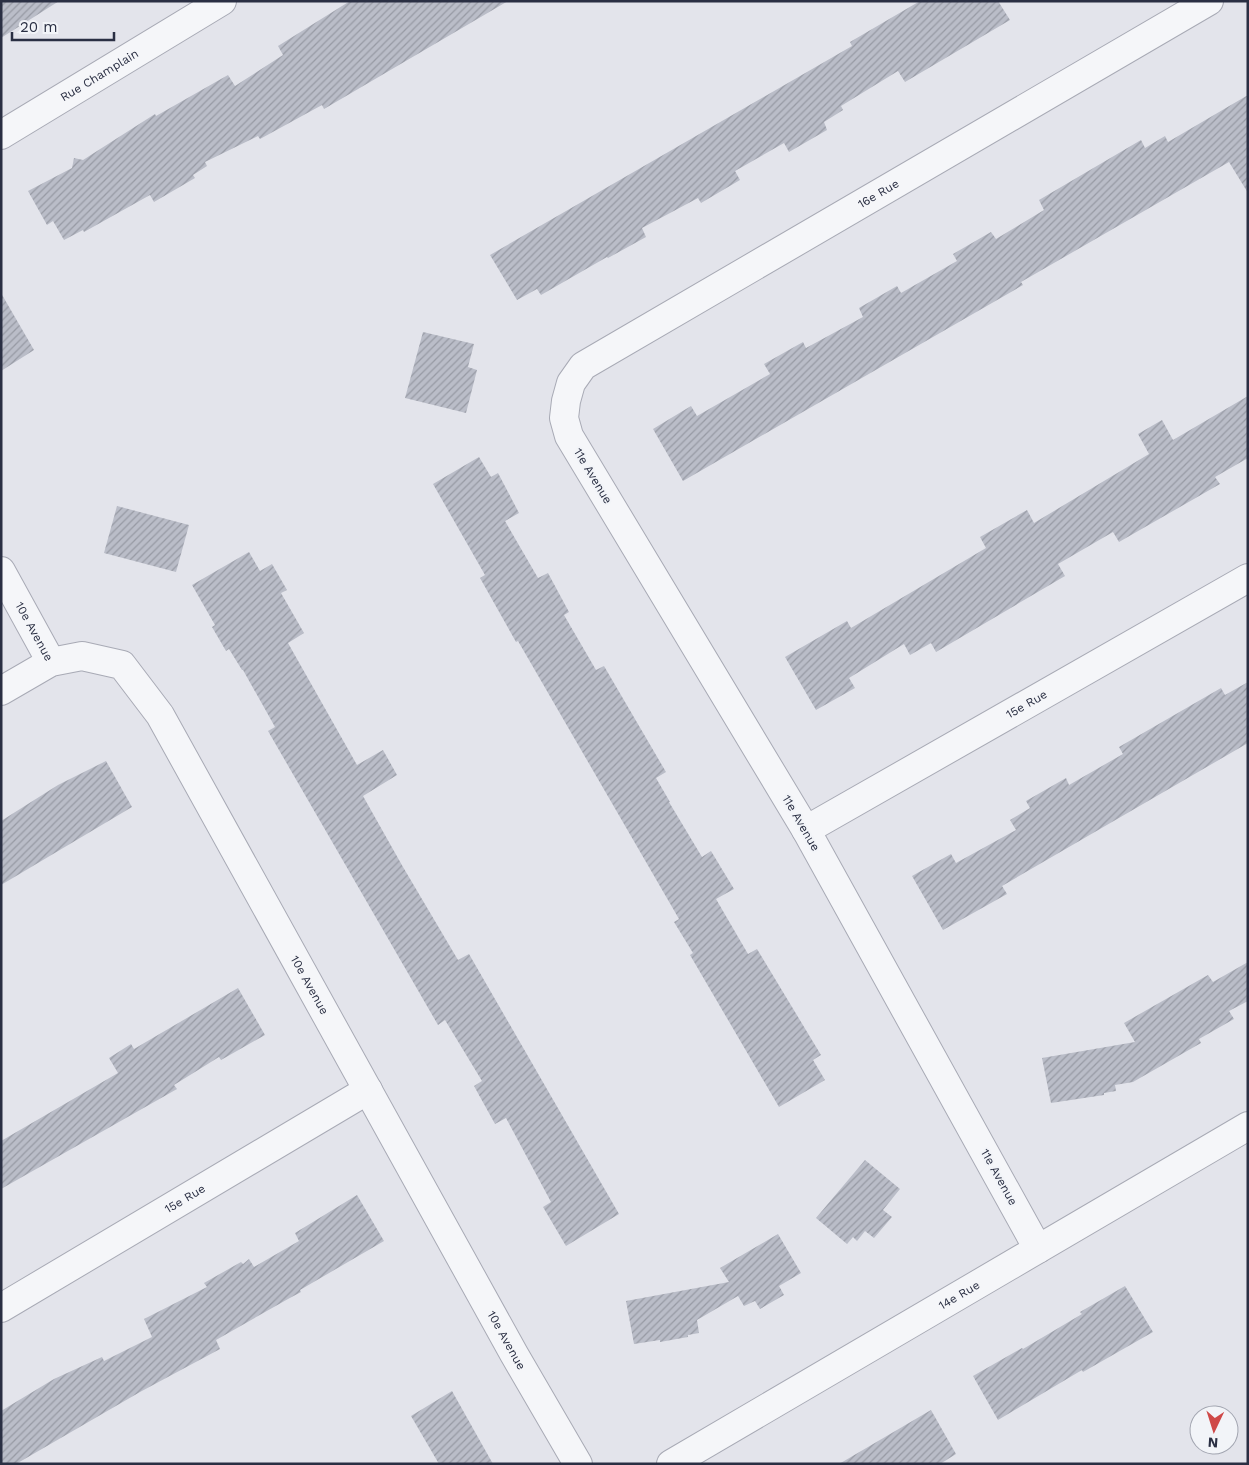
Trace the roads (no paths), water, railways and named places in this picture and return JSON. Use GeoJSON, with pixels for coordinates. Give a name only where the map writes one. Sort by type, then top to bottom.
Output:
{"type":"FeatureCollection","features":[{"type":"Feature","properties":{"kind":"street","name":"Rue Champlain"},"geometry":{"type":"LineString","coordinates":[[1,134],[222,1]]}},
{"type":"Feature","properties":{"kind":"street","name":"16e Rue"},"geometry":{"type":"LineString","coordinates":[[566,401],[571,382],[583,366],[1209,1]]}},
{"type":"Feature","properties":{"kind":"street","name":"11e Avenue"},"geometry":{"type":"LineString","coordinates":[[566,401],[564,418],[569,436],[806,830],[1038,1249]]}},
{"type":"Feature","properties":{"kind":"street","name":"10e Avenue"},"geometry":{"type":"LineString","coordinates":[[1,571],[51,662],[82,656],[122,665],[160,714],[514,1354],[578,1464]]}},
{"type":"Feature","properties":{"kind":"street","name":"15e Rue"},"geometry":{"type":"LineString","coordinates":[[806,830],[1248,578]]}},
{"type":"Feature","properties":{"kind":"street"},"geometry":{"type":"LineString","coordinates":[[1,691],[51,662]]}},
{"type":"Feature","properties":{"kind":"street","name":"15e Rue"},"geometry":{"type":"LineString","coordinates":[[1,1308],[368,1090]]}},
{"type":"Feature","properties":{"kind":"street","name":"14e Rue"},"geometry":{"type":"LineString","coordinates":[[671,1464],[1248,1126]]}}]}
